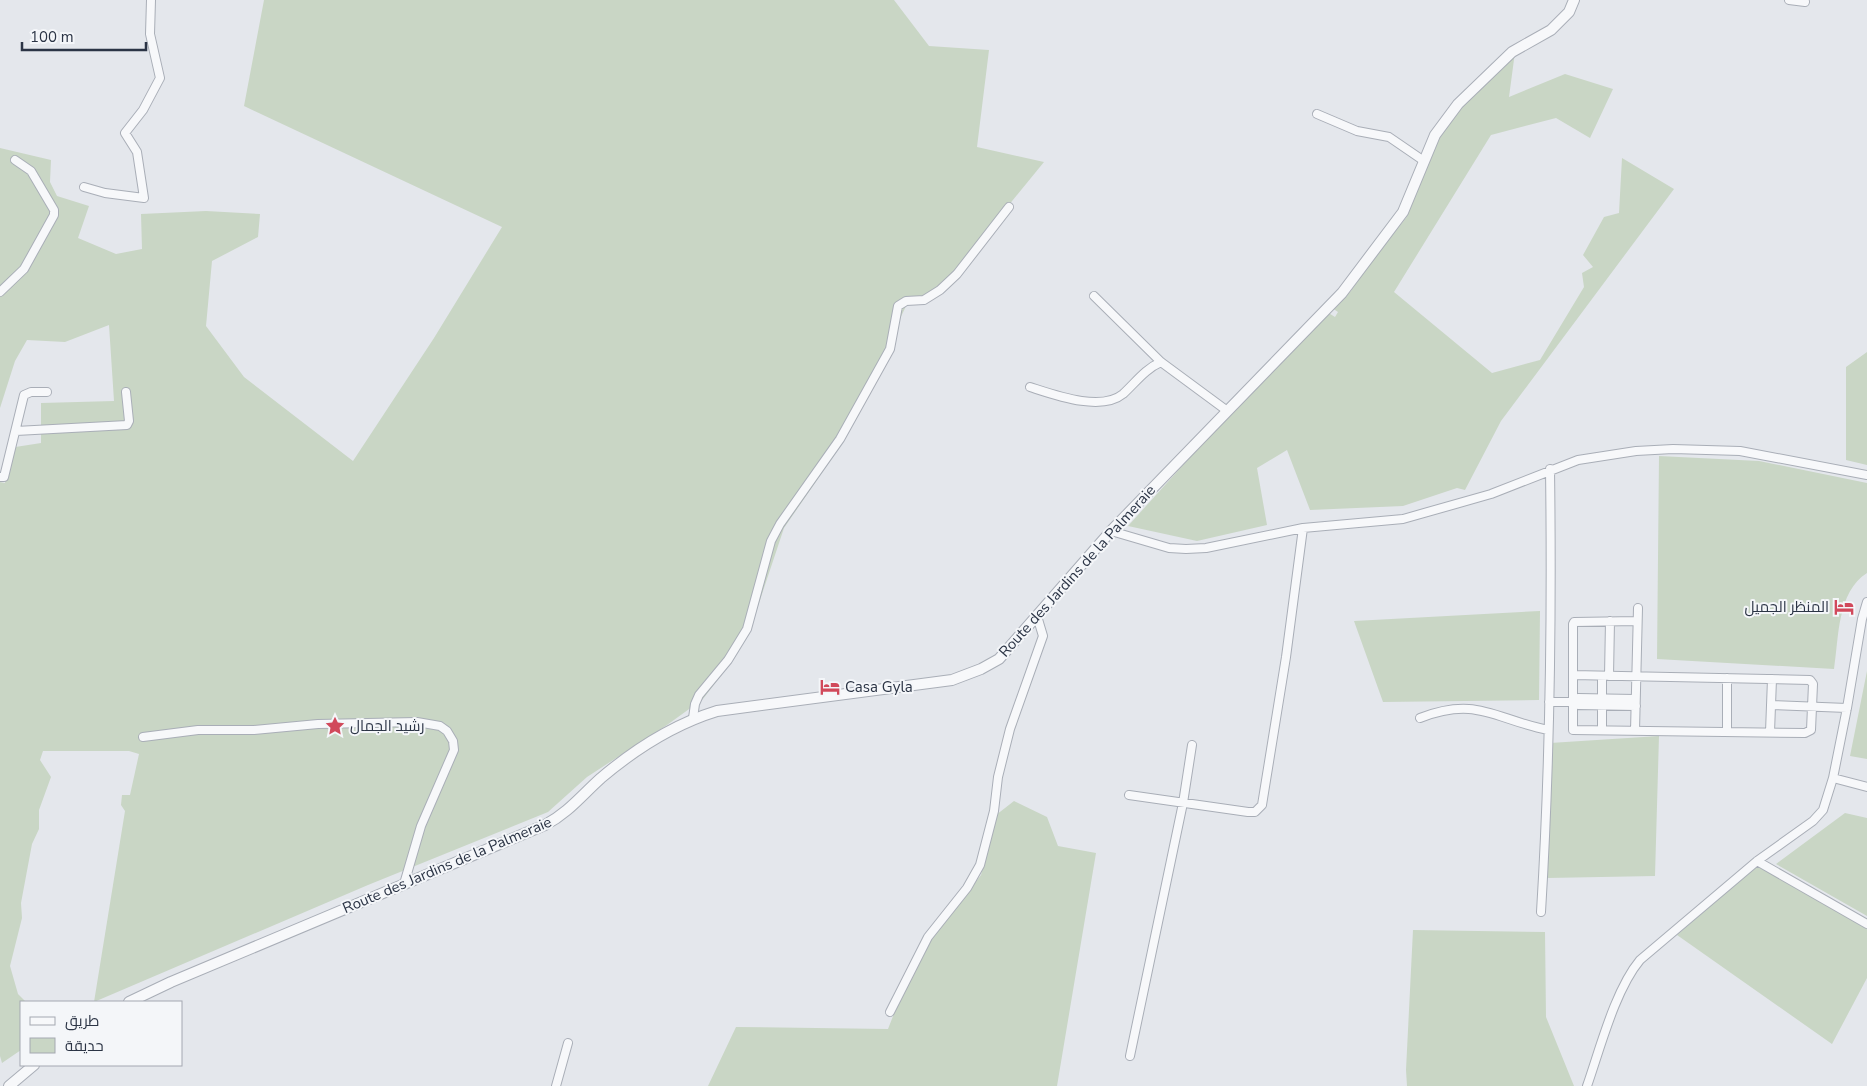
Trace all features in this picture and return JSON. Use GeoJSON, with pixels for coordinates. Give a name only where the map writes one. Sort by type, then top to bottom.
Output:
{"type":"FeatureCollection","features":[{"type":"Feature","properties":{"kind":"street"},"geometry":{"type":"LineString","coordinates":[[84,187],[105,193],[144,198],[137,152],[125,133],[144,110],[160,78],[150,34],[151,0]]}},
{"type":"Feature","properties":{"kind":"street","name":"Route des Jardins de la Palmeraie"},"geometry":{"type":"LineString","coordinates":[[131,1001],[558,818],[611,769],[693,718],[717,711],[952,680],[981,669],[999,659],[1111,530],[1342,293],[1403,212],[1442,124],[1465,97],[1512,52],[1551,30],[1569,12],[1574,0]]}},
{"type":"Feature","properties":{"kind":"street"},"geometry":{"type":"LineString","coordinates":[[1789,0],[1805,2]]}},
{"type":"Feature","properties":{"kind":"street"},"geometry":{"type":"LineString","coordinates":[[1317,114],[1357,131],[1389,137],[1424,161]]}},
{"type":"Feature","properties":{"kind":"street"},"geometry":{"type":"LineString","coordinates":[[0,292],[24,269],[54,215],[54,210],[35,176],[15,160]]}},
{"type":"Feature","properties":{"kind":"street"},"geometry":{"type":"LineString","coordinates":[[693,718],[694,704],[699,695],[728,660],[747,629],[771,541],[780,524],[840,439],[890,349],[898,306],[906,301],[924,300],[940,290],[957,274],[1009,207]]}},
{"type":"Feature","properties":{"kind":"street"},"geometry":{"type":"LineString","coordinates":[[1094,296],[1161,362],[1226,410]]}},
{"type":"Feature","properties":{"kind":"street"},"geometry":{"type":"LineString","coordinates":[[1030,387],[1061,396],[1104,402],[1112,401],[1150,367],[1161,362]]}},
{"type":"Feature","properties":{"kind":"street"},"geometry":{"type":"LineString","coordinates":[[0,477],[4,477],[24,395],[31,392],[47,392]]}},
{"type":"Feature","properties":{"kind":"street"},"geometry":{"type":"LineString","coordinates":[[16,431],[127,425],[129,421],[126,392]]}},
{"type":"Feature","properties":{"kind":"street"},"geometry":{"type":"LineString","coordinates":[[1111,530],[1169,548],[1206,548],[1303,528],[1377,522],[1423,515],[1491,494],[1550,470],[1597,456],[1673,449],[1740,451],[1867,475]]}},
{"type":"Feature","properties":{"kind":"street"},"geometry":{"type":"LineString","coordinates":[[1541,912],[1546,829],[1550,470]]}},
{"type":"Feature","properties":{"kind":"street"},"geometry":{"type":"LineString","coordinates":[[1129,795],[1248,812],[1254,812],[1262,805],[1286,657],[1303,528]]}},
{"type":"Feature","properties":{"kind":"street"},"geometry":{"type":"LineString","coordinates":[[1587,1086],[1609,1022],[1634,968],[1757,861],[1819,815],[1823,810],[1833,778],[1862,619],[1867,602]]}},
{"type":"Feature","properties":{"kind":"street"},"geometry":{"type":"LineString","coordinates":[[1635,731],[1638,608]]}},
{"type":"Feature","properties":{"kind":"street"},"geometry":{"type":"LineString","coordinates":[[890,1012],[928,937],[967,888],[980,865],[994,811],[998,777],[1010,729],[1043,636],[1037,616]]}},
{"type":"Feature","properties":{"kind":"street"},"geometry":{"type":"LineString","coordinates":[[1602,730],[1602,702],[1610,621]]}},
{"type":"Feature","properties":{"kind":"street"},"geometry":{"type":"LineString","coordinates":[[1572,675],[1810,680],[1813,684],[1813,706],[1812,727],[1809,732],[1573,730],[1572,675],[1574,622],[1637,621]]}},
{"type":"Feature","properties":{"kind":"street"},"geometry":{"type":"LineString","coordinates":[[1727,678],[1727,731]]}},
{"type":"Feature","properties":{"kind":"street"},"geometry":{"type":"LineString","coordinates":[[1770,732],[1772,679]]}},
{"type":"Feature","properties":{"kind":"street"},"geometry":{"type":"LineString","coordinates":[[1548,702],[1572,702],[1578,706],[1602,702],[1635,703]]}},
{"type":"Feature","properties":{"kind":"street"},"geometry":{"type":"LineString","coordinates":[[1771,705],[1847,708]]}},
{"type":"Feature","properties":{"kind":"street"},"geometry":{"type":"LineString","coordinates":[[1420,718],[1442,710],[1478,709],[1548,730]]}},
{"type":"Feature","properties":{"kind":"street"},"geometry":{"type":"LineString","coordinates":[[143,737],[198,730],[254,730],[318,724],[417,722],[440,726],[447,731],[453,741],[454,750],[421,826],[404,884]]}},
{"type":"Feature","properties":{"kind":"street"},"geometry":{"type":"LineString","coordinates":[[1130,1056],[1183,803],[1192,745]]}},
{"type":"Feature","properties":{"kind":"street"},"geometry":{"type":"LineString","coordinates":[[1833,778],[1867,787]]}},
{"type":"Feature","properties":{"kind":"street"},"geometry":{"type":"LineString","coordinates":[[1757,861],[1867,924]]}},
{"type":"Feature","properties":{"kind":"street"},"geometry":{"type":"LineString","coordinates":[[556,1086],[568,1042]]}},
{"type":"Feature","properties":{"kind":"street"},"geometry":{"type":"LineString","coordinates":[[9,1086],[33,1066]]}},
{"type":"Feature","properties":{"kind":"green space"},"geometry":{"type":"Polygon","coordinates":[[[264,0],[894,0],[929,46],[989,50],[977,147],[1044,162],[930,301],[907,304],[837,451],[784,528],[754,618],[735,657],[703,699],[587,777],[548,812],[368,885],[94,1001],[125,811],[121,805],[122,795],[130,795],[139,754],[129,751],[43,751],[40,760],[51,777],[39,810],[39,829],[32,844],[21,903],[22,918],[10,966],[18,994],[25,1001],[20,1001],[20,1051],[2,1063],[0,1056],[0,482],[5,483],[9,448],[41,443],[41,403],[114,401],[109,325],[65,342],[27,340],[15,361],[0,408],[0,148],[51,160],[50,182],[57,196],[89,206],[78,238],[116,254],[142,249],[141,214],[206,211],[260,214],[258,237],[212,261],[206,326],[244,377],[353,461],[434,338],[502,227],[244,106],[264,0]]]}},
{"type":"Feature","properties":{"kind":"green space"},"geometry":{"type":"Polygon","coordinates":[[[1515,52],[1509,97],[1565,74],[1613,89],[1590,138],[1556,118],[1491,135],[1394,292],[1492,373],[1540,360],[1584,287],[1582,273],[1593,267],[1583,255],[1604,217],[1619,213],[1622,158],[1674,189],[1501,421],[1465,490],[1457,488],[1403,506],[1310,510],[1287,450],[1257,468],[1267,525],[1197,541],[1128,526],[1249,392],[1327,312],[1335,317],[1338,312],[1332,308],[1351,291],[1356,279],[1406,218],[1445,125],[1515,52]]]}},
{"type":"Feature","properties":{"kind":"green space"},"geometry":{"type":"Polygon","coordinates":[[[1867,352],[1867,465],[1846,460],[1846,367],[1867,352]]]}},
{"type":"Feature","properties":{"kind":"green space"},"geometry":{"type":"Polygon","coordinates":[[[1659,456],[1759,461],[1867,483],[1867,573],[1857,581],[1845,603],[1841,616],[1834,669],[1657,659],[1659,456]]]}},
{"type":"Feature","properties":{"kind":"green space"},"geometry":{"type":"Polygon","coordinates":[[[1540,611],[1539,700],[1383,702],[1354,621],[1540,611]]]}},
{"type":"Feature","properties":{"kind":"green space"},"geometry":{"type":"Polygon","coordinates":[[[1867,671],[1867,759],[1850,756],[1867,671]]]}},
{"type":"Feature","properties":{"kind":"green space"},"geometry":{"type":"Polygon","coordinates":[[[1659,736],[1655,876],[1547,878],[1550,743],[1659,736]]]}},
{"type":"Feature","properties":{"kind":"green space"},"geometry":{"type":"Polygon","coordinates":[[[1014,801],[1047,817],[1058,846],[1096,853],[1057,1086],[708,1086],[736,1027],[888,1029],[904,988],[933,936],[981,875],[996,815],[1014,801]]]}},
{"type":"Feature","properties":{"kind":"green space"},"geometry":{"type":"Polygon","coordinates":[[[1845,813],[1867,818],[1867,916],[1776,864],[1845,813]]]}},
{"type":"Feature","properties":{"kind":"green space"},"geometry":{"type":"Polygon","coordinates":[[[1758,864],[1867,927],[1867,978],[1832,1044],[1677,935],[1758,864]]]}},
{"type":"Feature","properties":{"kind":"green space"},"geometry":{"type":"Polygon","coordinates":[[[1413,930],[1545,932],[1546,1017],[1574,1086],[1407,1086],[1406,1070],[1413,930]]]}},
{"type":"Feature","properties":{"kind":"place","name":"المنظر الجميل"},"geometry":{"type":"Point","coordinates":[1844,607]}},
{"type":"Feature","properties":{"kind":"place","name":"Casa Gyla"},"geometry":{"type":"Point","coordinates":[830,687]}},
{"type":"Feature","properties":{"kind":"place","name":"رشيد الجمال"},"geometry":{"type":"Point","coordinates":[335,726]}}]}
